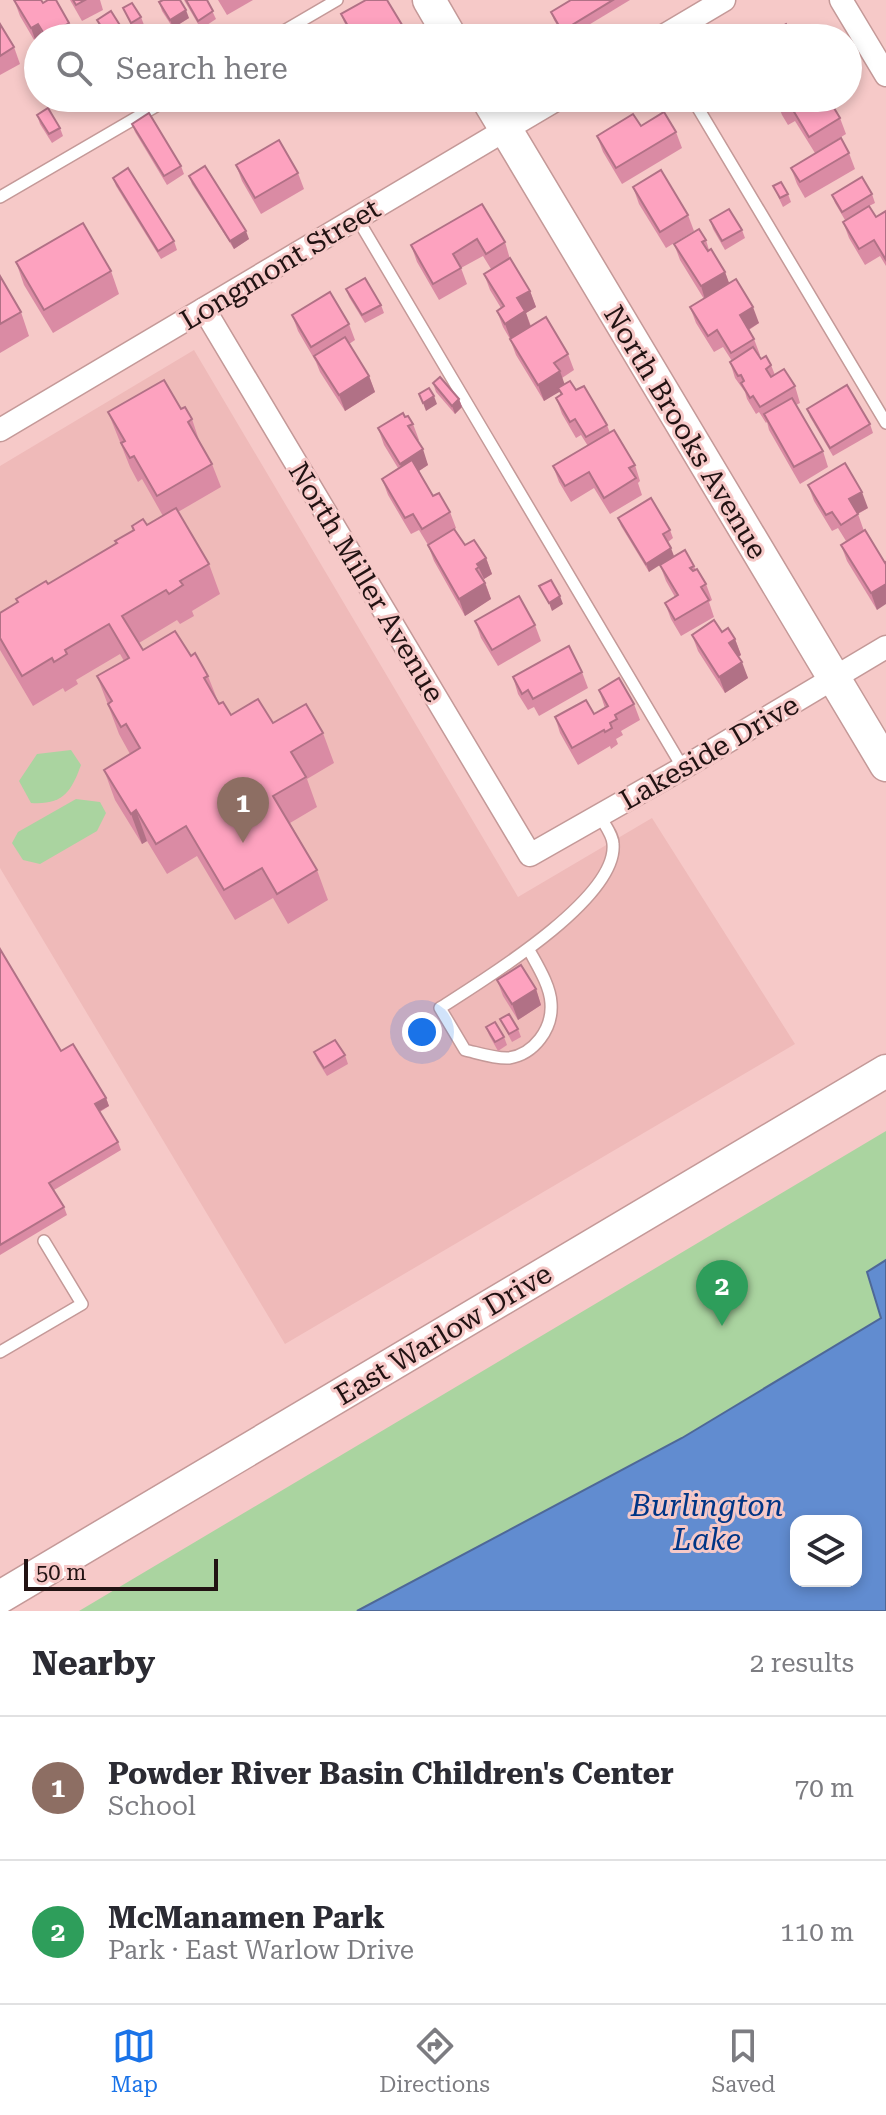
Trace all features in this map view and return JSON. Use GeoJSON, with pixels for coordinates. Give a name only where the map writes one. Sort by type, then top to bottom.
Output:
{"type":"FeatureCollection","features":[{"type":"Feature","properties":{"kind":"street"},"geometry":{"type":"LineString","coordinates":[[429,0],[443,24]]}},
{"type":"Feature","properties":{"kind":"street"},"geometry":{"type":"LineString","coordinates":[[684,24],[724,0]]}},
{"type":"Feature","properties":{"kind":"street"},"geometry":{"type":"LineString","coordinates":[[841,0],[855,24]]}},
{"type":"Feature","properties":{"kind":"street"},"geometry":{"type":"LineString","coordinates":[[862,35],[886,75]]}},
{"type":"Feature","properties":{"kind":"street","name":"North Brooks Avenue"},"geometry":{"type":"LineString","coordinates":[[495,112],[886,765]]}},
{"type":"Feature","properties":{"kind":"street","name":"Longmont Street"},"geometry":{"type":"LineString","coordinates":[[0,430],[536,112]]}},
{"type":"Feature","properties":{"kind":"street","name":"North Miller Avenue"},"geometry":{"type":"LineString","coordinates":[[204,309],[530,855]]}},
{"type":"Feature","properties":{"kind":"street","name":"Lakeside Drive"},"geometry":{"type":"LineString","coordinates":[[530,855],[886,647]]}},
{"type":"Feature","properties":{"kind":"street","name":"East Warlow Drive"},"geometry":{"type":"LineString","coordinates":[[0,1597],[886,1071]]}},
{"type":"Feature","properties":{"kind":"lane"},"geometry":{"type":"LineString","coordinates":[[296,24],[337,0]]}},
{"type":"Feature","properties":{"kind":"lane"},"geometry":{"type":"LineString","coordinates":[[0,197],[146,112]]}},
{"type":"Feature","properties":{"kind":"lane"},"geometry":{"type":"LineString","coordinates":[[700,112],[886,423]]}},
{"type":"Feature","properties":{"kind":"lane"},"geometry":{"type":"LineString","coordinates":[[357,218],[683,768]]}},
{"type":"Feature","properties":{"kind":"lane"},"geometry":{"type":"LineString","coordinates":[[529,950],[542,974],[551,1003],[546,1030],[530,1052],[506,1058],[465,1050],[440,1008],[529,950],[574,909],[608,872],[613,843],[600,816]]}},
{"type":"Feature","properties":{"kind":"lane"},"geometry":{"type":"LineString","coordinates":[[0,1352],[82,1304],[44,1241]]}},
{"type":"Feature","properties":{"kind":"shaded area"},"geometry":{"type":"Polygon","coordinates":[[[194,350],[518,897],[652,818],[795,1044],[285,1344],[0,868],[0,466],[194,350]]]}},
{"type":"Feature","properties":{"kind":"green space"},"geometry":{"type":"Polygon","coordinates":[[[71,750],[81,765],[69,789],[51,802],[31,803],[19,781],[37,754],[71,750]]]}},
{"type":"Feature","properties":{"kind":"green space"},"geometry":{"type":"Polygon","coordinates":[[[76,799],[100,802],[106,813],[97,831],[40,864],[23,860],[12,843],[18,832],[76,799]]]}},
{"type":"Feature","properties":{"kind":"green space"},"geometry":{"type":"Polygon","coordinates":[[[886,1131],[886,1611],[79,1611],[886,1131]]]}},
{"type":"Feature","properties":{"kind":"water","name":"Burlington Lake"},"geometry":{"type":"Polygon","coordinates":[[[886,1260],[886,1611],[357,1611],[682,1438],[881,1318],[867,1272],[886,1260]]]}},
{"type":"Feature","properties":{"kind":"building"},"geometry":{"type":"Polygon","coordinates":[[[14,0],[41,0],[43,3],[56,0],[69,23],[67,24],[29,24],[14,0]]]}},
{"type":"Feature","properties":{"kind":"building"},"geometry":{"type":"Polygon","coordinates":[[[180,0],[186,10],[170,20],[159,2],[180,0]]]}},
{"type":"Feature","properties":{"kind":"building"},"geometry":{"type":"Polygon","coordinates":[[[186,0],[207,0],[213,11],[198,21],[186,0]]]}},
{"type":"Feature","properties":{"kind":"building"},"geometry":{"type":"Polygon","coordinates":[[[366,0],[387,0],[402,24],[347,24],[341,14],[366,0]]]}},
{"type":"Feature","properties":{"kind":"building"},"geometry":{"type":"Polygon","coordinates":[[[571,0],[613,0],[574,24],[558,24],[551,12],[571,0]]]}},
{"type":"Feature","properties":{"kind":"building"},"geometry":{"type":"Polygon","coordinates":[[[132,3],[141,17],[131,23],[123,8],[132,3]]]}},
{"type":"Feature","properties":{"kind":"building"},"geometry":{"type":"Polygon","coordinates":[[[111,11],[119,24],[100,24],[97,20],[111,11]]]}},
{"type":"Feature","properties":{"kind":"building"},"geometry":{"type":"Polygon","coordinates":[[[0,24],[14,47],[0,56],[0,24]]]}},
{"type":"Feature","properties":{"kind":"building"},"geometry":{"type":"Polygon","coordinates":[[[50,112],[60,128],[49,134],[37,115],[50,112]]]}},
{"type":"Feature","properties":{"kind":"building"},"geometry":{"type":"Polygon","coordinates":[[[664,112],[676,132],[616,168],[597,136],[633,114],[641,126],[664,112]]]}},
{"type":"Feature","properties":{"kind":"building"},"geometry":{"type":"Polygon","coordinates":[[[794,112],[836,112],[840,118],[809,137],[794,112]]]}},
{"type":"Feature","properties":{"kind":"building"},"geometry":{"type":"Polygon","coordinates":[[[149,113],[181,166],[164,176],[132,124],[149,113]]]}},
{"type":"Feature","properties":{"kind":"building"},"geometry":{"type":"Polygon","coordinates":[[[841,138],[849,153],[800,182],[791,168],[841,138]]]}},
{"type":"Feature","properties":{"kind":"building"},"geometry":{"type":"Polygon","coordinates":[[[279,140],[298,173],[255,198],[236,165],[279,140]]]}},
{"type":"Feature","properties":{"kind":"building"},"geometry":{"type":"Polygon","coordinates":[[[205,166],[246,231],[230,241],[189,176],[205,166]]]}},
{"type":"Feature","properties":{"kind":"building"},"geometry":{"type":"Polygon","coordinates":[[[128,168],[174,241],[158,251],[113,178],[128,168]]]}},
{"type":"Feature","properties":{"kind":"building"},"geometry":{"type":"Polygon","coordinates":[[[661,170],[688,215],[660,232],[633,187],[661,170]]]}},
{"type":"Feature","properties":{"kind":"building"},"geometry":{"type":"Polygon","coordinates":[[[862,177],[872,194],[842,212],[832,195],[862,177]]]}},
{"type":"Feature","properties":{"kind":"building"},"geometry":{"type":"Polygon","coordinates":[[[781,182],[788,194],[780,198],[773,186],[781,182]]]}},
{"type":"Feature","properties":{"kind":"building"},"geometry":{"type":"Polygon","coordinates":[[[482,204],[505,242],[486,254],[477,239],[453,254],[461,268],[433,284],[411,245],[482,204]]]}},
{"type":"Feature","properties":{"kind":"building"},"geometry":{"type":"Polygon","coordinates":[[[869,206],[876,217],[886,211],[886,260],[874,240],[859,249],[843,222],[869,206]]]}},
{"type":"Feature","properties":{"kind":"building"},"geometry":{"type":"Polygon","coordinates":[[[729,209],[742,230],[722,241],[710,220],[729,209]]]}},
{"type":"Feature","properties":{"kind":"building"},"geometry":{"type":"Polygon","coordinates":[[[83,223],[111,271],[44,310],[16,262],[83,223]]]}},
{"type":"Feature","properties":{"kind":"building"},"geometry":{"type":"Polygon","coordinates":[[[699,229],[706,240],[702,242],[708,251],[711,249],[725,272],[701,286],[674,244],[699,229]]]}},
{"type":"Feature","properties":{"kind":"building"},"geometry":{"type":"Polygon","coordinates":[[[510,258],[530,291],[517,298],[525,311],[505,324],[497,311],[504,306],[484,274],[510,258]]]}},
{"type":"Feature","properties":{"kind":"building"},"geometry":{"type":"Polygon","coordinates":[[[0,276],[21,312],[0,324],[0,276]]]}},
{"type":"Feature","properties":{"kind":"building"},"geometry":{"type":"Polygon","coordinates":[[[365,278],[381,305],[362,315],[346,289],[365,278]]]}},
{"type":"Feature","properties":{"kind":"building"},"geometry":{"type":"Polygon","coordinates":[[[736,279],[753,307],[740,315],[754,339],[731,353],[717,330],[708,336],[690,307],[736,279]]]}},
{"type":"Feature","properties":{"kind":"building"},"geometry":{"type":"Polygon","coordinates":[[[330,292],[349,324],[311,347],[292,315],[330,292]]]}},
{"type":"Feature","properties":{"kind":"building"},"geometry":{"type":"Polygon","coordinates":[[[546,317],[568,354],[554,363],[560,371],[538,385],[510,339],[546,317]]]}},
{"type":"Feature","properties":{"kind":"building"},"geometry":{"type":"Polygon","coordinates":[[[345,337],[369,376],[339,395],[314,356],[345,337]]]}},
{"type":"Feature","properties":{"kind":"building"},"geometry":{"type":"Polygon","coordinates":[[[753,347],[761,359],[766,356],[771,365],[766,369],[771,377],[784,369],[795,386],[760,407],[753,396],[750,398],[741,383],[744,381],[741,375],[738,376],[730,362],[753,347]]]}},
{"type":"Feature","properties":{"kind":"building"},"geometry":{"type":"Polygon","coordinates":[[[440,377],[459,399],[452,406],[433,383],[440,377]]]}},
{"type":"Feature","properties":{"kind":"building"},"geometry":{"type":"Polygon","coordinates":[[[164,380],[181,409],[185,407],[192,419],[188,422],[212,464],[157,496],[134,456],[130,458],[121,443],[125,441],[108,412],[164,380]]]}},
{"type":"Feature","properties":{"kind":"building"},"geometry":{"type":"Polygon","coordinates":[[[570,381],[576,390],[584,386],[607,425],[586,437],[575,419],[570,422],[556,398],[562,394],[558,388],[570,381]]]}},
{"type":"Feature","properties":{"kind":"building"},"geometry":{"type":"Polygon","coordinates":[[[847,385],[870,424],[830,448],[807,409],[847,385]]]}},
{"type":"Feature","properties":{"kind":"building"},"geometry":{"type":"Polygon","coordinates":[[[429,388],[434,396],[423,403],[419,394],[429,388]]]}},
{"type":"Feature","properties":{"kind":"building"},"geometry":{"type":"Polygon","coordinates":[[[792,398],[823,451],[794,467],[764,414],[792,398]]]}},
{"type":"Feature","properties":{"kind":"building"},"geometry":{"type":"Polygon","coordinates":[[[403,413],[413,424],[408,426],[423,449],[400,464],[378,428],[403,413]]]}},
{"type":"Feature","properties":{"kind":"building"},"geometry":{"type":"Polygon","coordinates":[[[614,430],[635,465],[629,468],[636,478],[604,498],[589,472],[565,486],[553,466],[614,430]]]}},
{"type":"Feature","properties":{"kind":"building"},"geometry":{"type":"Polygon","coordinates":[[[412,460],[433,496],[439,493],[450,512],[422,529],[413,514],[405,518],[382,479],[412,460]]]}},
{"type":"Feature","properties":{"kind":"building"},"geometry":{"type":"Polygon","coordinates":[[[845,463],[862,492],[849,499],[858,514],[841,525],[832,512],[826,515],[808,485],[845,463]]]}},
{"type":"Feature","properties":{"kind":"building"},"geometry":{"type":"Polygon","coordinates":[[[651,498],[670,530],[663,534],[671,548],[646,564],[618,518],[651,498]]]}},
{"type":"Feature","properties":{"kind":"building"},"geometry":{"type":"Polygon","coordinates":[[[176,508],[209,564],[180,581],[183,585],[169,594],[166,590],[122,616],[143,650],[175,631],[191,656],[195,653],[208,676],[204,678],[219,704],[223,702],[231,715],[258,699],[273,723],[306,704],[323,733],[291,752],[306,777],[273,796],[317,870],[277,894],[262,868],[224,890],[186,826],[156,844],[136,810],[131,814],[104,770],[140,748],[126,724],[121,727],[108,704],[112,701],[97,676],[129,658],[109,624],[65,650],[67,654],[54,662],[52,658],[22,676],[0,638],[0,613],[18,602],[16,599],[117,543],[115,541],[134,530],[132,526],[143,519],[147,525],[176,508]]]}},
{"type":"Feature","properties":{"kind":"building"},"geometry":{"type":"Polygon","coordinates":[[[454,529],[465,545],[474,540],[486,558],[477,564],[479,567],[476,569],[485,583],[459,599],[428,545],[454,529]]]}},
{"type":"Feature","properties":{"kind":"building"},"geometry":{"type":"Polygon","coordinates":[[[865,530],[886,562],[886,584],[871,593],[841,545],[865,530]]]}},
{"type":"Feature","properties":{"kind":"building"},"geometry":{"type":"Polygon","coordinates":[[[685,550],[694,566],[690,568],[693,571],[697,569],[706,584],[701,587],[709,600],[675,620],[665,603],[678,595],[660,565],[685,550]]]}},
{"type":"Feature","properties":{"kind":"building"},"geometry":{"type":"Polygon","coordinates":[[[551,580],[560,596],[549,603],[539,586],[551,580]]]}},
{"type":"Feature","properties":{"kind":"building"},"geometry":{"type":"Polygon","coordinates":[[[519,596],[535,625],[492,650],[475,621],[519,596]]]}},
{"type":"Feature","properties":{"kind":"building"},"geometry":{"type":"Polygon","coordinates":[[[714,620],[722,632],[728,628],[735,639],[729,643],[742,662],[719,677],[692,635],[714,620]]]}},
{"type":"Feature","properties":{"kind":"building"},"geometry":{"type":"Polygon","coordinates":[[[569,646],[582,672],[533,699],[528,690],[522,694],[513,677],[569,646]]]}},
{"type":"Feature","properties":{"kind":"building"},"geometry":{"type":"Polygon","coordinates":[[[619,678],[634,704],[615,715],[617,719],[610,723],[612,728],[572,748],[555,717],[586,700],[594,714],[608,706],[599,690],[619,678]]]}},
{"type":"Feature","properties":{"kind":"building"},"geometry":{"type":"Polygon","coordinates":[[[0,949],[61,1051],[73,1044],[106,1098],[95,1104],[118,1142],[49,1183],[64,1207],[0,1245],[0,949]]]}},
{"type":"Feature","properties":{"kind":"building"},"geometry":{"type":"Polygon","coordinates":[[[521,965],[536,989],[512,1004],[497,980],[521,965]]]}},
{"type":"Feature","properties":{"kind":"building"},"geometry":{"type":"Polygon","coordinates":[[[509,1014],[518,1029],[509,1034],[500,1019],[509,1014]]]}},
{"type":"Feature","properties":{"kind":"building"},"geometry":{"type":"Polygon","coordinates":[[[495,1022],[504,1037],[495,1042],[486,1027],[495,1022]]]}},
{"type":"Feature","properties":{"kind":"building"},"geometry":{"type":"Polygon","coordinates":[[[335,1040],[345,1055],[324,1068],[314,1052],[335,1040]]]}},
{"type":"Feature","properties":{"kind":"place","name":"Powder River Basin Children's Center"},"geometry":{"type":"Point","coordinates":[243,843]}},
{"type":"Feature","properties":{"kind":"place","name":"McManamen Park"},"geometry":{"type":"Point","coordinates":[722,1326]}}]}
